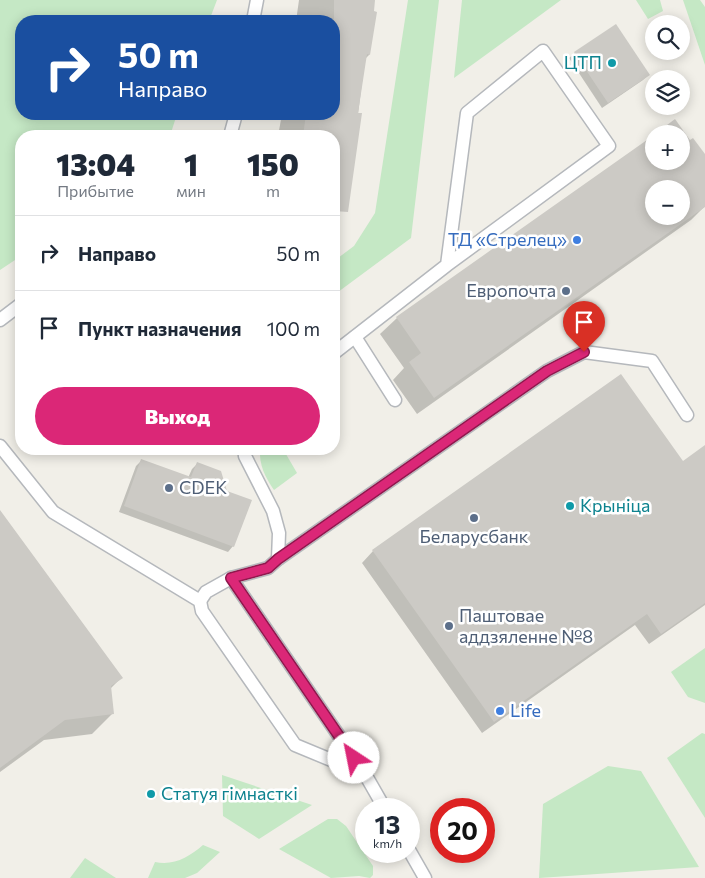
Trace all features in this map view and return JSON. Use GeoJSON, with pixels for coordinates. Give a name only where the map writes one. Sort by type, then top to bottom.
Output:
{"type":"FeatureCollection","features":[{"type":"Feature","properties":{"kind":"lane"},"geometry":{"type":"LineString","coordinates":[[254,15],[257,0]]}},
{"type":"Feature","properties":{"kind":"lane"},"geometry":{"type":"LineString","coordinates":[[340,349],[447,265],[609,146],[543,51],[467,113],[447,265]]}},
{"type":"Feature","properties":{"kind":"lane"},"geometry":{"type":"LineString","coordinates":[[0,320],[15,309]]}},
{"type":"Feature","properties":{"kind":"lane"},"geometry":{"type":"LineString","coordinates":[[355,338],[395,400]]}},
{"type":"Feature","properties":{"kind":"lane"},"geometry":{"type":"LineString","coordinates":[[365,774],[295,745],[202,611],[200,600],[206,592],[231,578],[268,568],[278,559],[547,371],[584,352],[652,361],[687,415]]}},
{"type":"Feature","properties":{"kind":"lane"},"geometry":{"type":"LineString","coordinates":[[0,446],[53,512],[200,600]]}},
{"type":"Feature","properties":{"kind":"lane"},"geometry":{"type":"LineString","coordinates":[[245,455],[273,511],[279,533],[278,559]]}},
{"type":"Feature","properties":{"kind":"lane"},"geometry":{"type":"LineString","coordinates":[[231,578],[365,774],[379,798]]}},
{"type":"Feature","properties":{"kind":"lane"},"geometry":{"type":"LineString","coordinates":[[416,863],[425,878]]}},
{"type":"Feature","properties":{"kind":"green space"},"geometry":{"type":"Polygon","coordinates":[[[0,0],[217,0],[211,15],[15,15],[15,120],[175,120],[172,130],[15,130],[15,260],[0,270],[0,0]]]}},
{"type":"Feature","properties":{"kind":"green space"},"geometry":{"type":"Polygon","coordinates":[[[408,0],[439,0],[411,238],[340,291],[340,256],[354,246],[375,213],[408,0]]]}},
{"type":"Feature","properties":{"kind":"green space"},"geometry":{"type":"Polygon","coordinates":[[[462,0],[561,0],[454,78],[462,0]]]}},
{"type":"Feature","properties":{"kind":"green space"},"geometry":{"type":"Polygon","coordinates":[[[636,0],[660,0],[663,11],[656,15],[645,15],[636,0]]]}},
{"type":"Feature","properties":{"kind":"green space"},"geometry":{"type":"Polygon","coordinates":[[[683,0],[700,0],[705,7],[705,65],[690,21],[690,15],[688,15],[683,0]]]}},
{"type":"Feature","properties":{"kind":"green space"},"geometry":{"type":"Polygon","coordinates":[[[260,455],[286,455],[297,473],[274,490],[263,471],[260,455]]]}},
{"type":"Feature","properties":{"kind":"green space"},"geometry":{"type":"Polygon","coordinates":[[[705,648],[705,703],[688,697],[671,672],[705,648]]]}},
{"type":"Feature","properties":{"kind":"green space"},"geometry":{"type":"Polygon","coordinates":[[[702,733],[705,734],[705,818],[667,758],[702,733]]]}},
{"type":"Feature","properties":{"kind":"green space"},"geometry":{"type":"Polygon","coordinates":[[[608,766],[641,771],[699,867],[539,878],[543,804],[608,766]]]}},
{"type":"Feature","properties":{"kind":"green space"},"geometry":{"type":"Polygon","coordinates":[[[222,775],[312,805],[259,839],[223,816],[222,775]]]}},
{"type":"Feature","properties":{"kind":"green space"},"geometry":{"type":"Polygon","coordinates":[[[328,819],[337,819],[346,826],[355,839],[355,863],[371,863],[373,875],[370,878],[359,876],[331,878],[279,849],[328,819]]]}},
{"type":"Feature","properties":{"kind":"green space"},"geometry":{"type":"Polygon","coordinates":[[[203,845],[220,852],[197,873],[185,878],[148,878],[155,862],[175,862],[203,845]]]}},
{"type":"Feature","properties":{"kind":"green space"},"geometry":{"type":"Polygon","coordinates":[[[85,858],[116,878],[70,878],[85,858]]]}},
{"type":"Feature","properties":{"kind":"building"},"geometry":{"type":"Polygon","coordinates":[[[334,0],[375,0],[374,11],[377,12],[370,55],[367,54],[358,113],[362,113],[348,212],[340,211],[340,130],[304,130],[305,120],[340,120],[340,15],[334,15],[334,0]]]}},
{"type":"Feature","properties":{"kind":"building","name":"ЦТП"},"geometry":{"type":"Polygon","coordinates":[[[616,24],[647,70],[645,70],[645,78],[608,103],[574,52],[616,24]]]}},
{"type":"Feature","properties":{"kind":"building"},"geometry":{"type":"Polygon","coordinates":[[[675,119],[679,125],[667,125],[675,119]]]}},
{"type":"Feature","properties":{"kind":"building"},"geometry":{"type":"Polygon","coordinates":[[[693,138],[705,154],[705,207],[690,218],[690,180],[645,180],[645,225],[679,225],[434,398],[409,362],[421,353],[396,317],[645,141],[645,170],[690,170],[690,140],[693,138]]]}},
{"type":"Feature","properties":{"kind":"building","name":"Крыніца"},"geometry":{"type":"Polygon","coordinates":[[[621,374],[683,461],[705,445],[705,603],[661,634],[647,614],[494,722],[372,550],[621,374]]]}},
{"type":"Feature","properties":{"kind":"building"},"geometry":{"type":"Polygon","coordinates":[[[141,459],[191,477],[197,462],[221,471],[227,491],[252,500],[234,547],[124,506],[141,459]]]}},
{"type":"Feature","properties":{"kind":"building"},"geometry":{"type":"Polygon","coordinates":[[[0,510],[123,678],[111,686],[114,714],[65,720],[0,768],[0,510]]]}},
{"type":"Feature","properties":{"kind":"place","name":"ЦТП"},"geometry":{"type":"Point","coordinates":[612,63]}},
{"type":"Feature","properties":{"kind":"place","name":"ТД «Стрелец»"},"geometry":{"type":"Point","coordinates":[577,240]}},
{"type":"Feature","properties":{"kind":"place","name":"Европочта"},"geometry":{"type":"Point","coordinates":[566,291]}},
{"type":"Feature","properties":{"kind":"place","name":"CDEK"},"geometry":{"type":"Point","coordinates":[169,488]}},
{"type":"Feature","properties":{"kind":"place","name":"Крыніца"},"geometry":{"type":"Point","coordinates":[570,506]}},
{"type":"Feature","properties":{"kind":"place","name":"Беларусбанк"},"geometry":{"type":"Point","coordinates":[474,518]}},
{"type":"Feature","properties":{"kind":"place","name":"Паштовае аддзяленне №8"},"geometry":{"type":"Point","coordinates":[449,626]}},
{"type":"Feature","properties":{"kind":"place","name":"Life"},"geometry":{"type":"Point","coordinates":[500,711]}},
{"type":"Feature","properties":{"kind":"place","name":"Статуя гімнасткі"},"geometry":{"type":"Point","coordinates":[151,794]}},
{"type":"Feature","properties":{"kind":"route"},"geometry":{"type":"LineString","coordinates":[[354,758],[231,578],[268,568],[278,559],[547,371],[584,352]]}}]}
